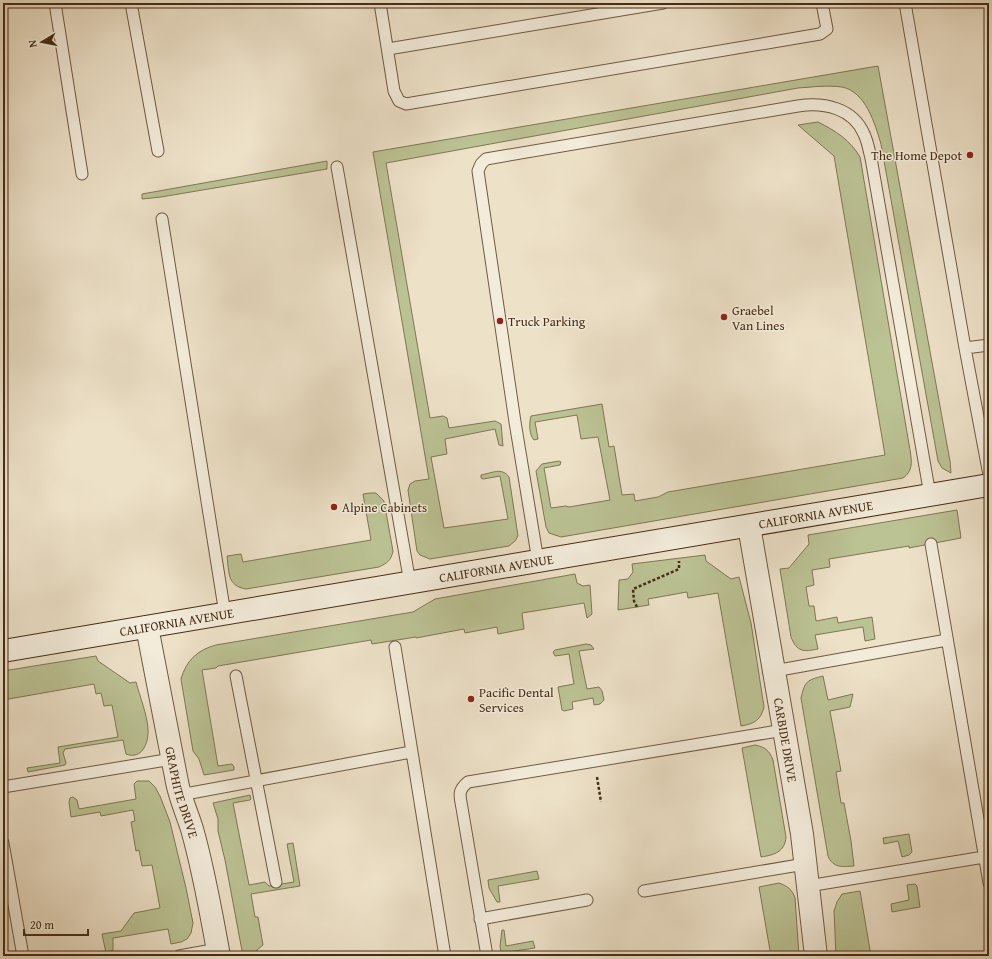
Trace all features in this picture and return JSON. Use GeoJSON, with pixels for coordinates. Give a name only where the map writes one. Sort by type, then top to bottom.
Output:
{"type":"FeatureCollection","features":[{"type":"Feature","properties":{"kind":"main road","name":"CALIFORNIA AVENUE"},"geometry":{"type":"LineString","coordinates":[[3,651],[989,485]]}},
{"type":"Feature","properties":{"kind":"main road","name":"CARBIDE DRIVE"},"geometry":{"type":"LineString","coordinates":[[749,526],[802,834],[816,956]]}},
{"type":"Feature","properties":{"kind":"main road","name":"GRAPHITE DRIVE"},"geometry":{"type":"LineString","coordinates":[[147,627],[172,759],[180,795],[192,828],[206,884],[218,953]]}},
{"type":"Feature","properties":{"kind":"lane"},"geometry":{"type":"LineString","coordinates":[[55,3],[82,174]]}},
{"type":"Feature","properties":{"kind":"lane"},"geometry":{"type":"LineString","coordinates":[[131,3],[158,151]]}},
{"type":"Feature","properties":{"kind":"lane"},"geometry":{"type":"LineString","coordinates":[[380,3],[394,91],[399,101],[406,104],[820,34],[827,29],[822,3]]}},
{"type":"Feature","properties":{"kind":"lane"},"geometry":{"type":"LineString","coordinates":[[388,50],[663,3]]}},
{"type":"Feature","properties":{"kind":"lane"},"geometry":{"type":"LineString","coordinates":[[905,3],[965,348],[989,475]]}},
{"type":"Feature","properties":{"kind":"lane"},"geometry":{"type":"LineString","coordinates":[[538,561],[509,383],[478,171],[481,164],[486,159],[798,106],[810,104],[826,106],[843,111],[856,119],[865,134],[871,158],[930,495]]}},
{"type":"Feature","properties":{"kind":"lane"},"geometry":{"type":"LineString","coordinates":[[338,167],[410,583]]}},
{"type":"Feature","properties":{"kind":"lane"},"geometry":{"type":"LineString","coordinates":[[162,219],[225,614]]}},
{"type":"Feature","properties":{"kind":"lane"},"geometry":{"type":"LineString","coordinates":[[965,348],[989,344]]}},
{"type":"Feature","properties":{"kind":"lane"},"geometry":{"type":"LineString","coordinates":[[931,544],[989,883]]}},
{"type":"Feature","properties":{"kind":"lane"},"geometry":{"type":"LineString","coordinates":[[774,671],[947,640]]}},
{"type":"Feature","properties":{"kind":"lane"},"geometry":{"type":"LineString","coordinates":[[395,647],[445,956]]}},
{"type":"Feature","properties":{"kind":"lane"},"geometry":{"type":"LineString","coordinates":[[236,676],[276,882]]}},
{"type":"Feature","properties":{"kind":"lane"},"geometry":{"type":"LineString","coordinates":[[487,956],[461,803],[460,792],[462,787],[468,782],[784,730]]}},
{"type":"Feature","properties":{"kind":"lane"},"geometry":{"type":"LineString","coordinates":[[180,795],[411,752]]}},
{"type":"Feature","properties":{"kind":"lane"},"geometry":{"type":"LineString","coordinates":[[3,787],[172,759]]}},
{"type":"Feature","properties":{"kind":"lane"},"geometry":{"type":"LineString","coordinates":[[3,843],[23,956]]}},
{"type":"Feature","properties":{"kind":"lane"},"geometry":{"type":"LineString","coordinates":[[808,886],[984,856]]}},
{"type":"Feature","properties":{"kind":"lane"},"geometry":{"type":"LineString","coordinates":[[644,891],[805,864]]}},
{"type":"Feature","properties":{"kind":"lane"},"geometry":{"type":"LineString","coordinates":[[480,919],[587,900]]}},
{"type":"Feature","properties":{"kind":"lane"},"geometry":{"type":"LineString","coordinates":[[179,956],[218,953]]}},
{"type":"Feature","properties":{"kind":"path"},"geometry":{"type":"LineString","coordinates":[[637,607],[634,601],[633,589],[679,569],[679,561]]}},
{"type":"Feature","properties":{"kind":"path"},"geometry":{"type":"LineString","coordinates":[[594,762],[601,802]]}},
{"type":"Feature","properties":{"kind":"green space"},"geometry":{"type":"Polygon","coordinates":[[[878,66],[951,473],[942,468],[938,461],[881,144],[876,127],[863,102],[850,90],[842,87],[831,86],[798,88],[386,163],[430,418],[443,416],[447,418],[449,428],[495,421],[501,424],[503,446],[499,445],[495,429],[445,439],[447,454],[431,457],[444,528],[508,519],[500,476],[483,479],[481,478],[481,475],[500,471],[509,477],[518,536],[509,546],[430,559],[420,555],[417,551],[408,490],[410,484],[415,481],[429,479],[373,152],[878,66]]]}},
{"type":"Feature","properties":{"kind":"green space"},"geometry":{"type":"Polygon","coordinates":[[[818,122],[842,136],[860,157],[911,454],[911,466],[909,472],[903,478],[561,537],[549,533],[546,527],[536,471],[542,464],[559,461],[561,462],[560,465],[544,468],[551,508],[569,507],[610,500],[598,437],[581,439],[577,415],[535,422],[538,439],[534,440],[530,429],[531,416],[602,404],[609,447],[614,446],[622,495],[634,494],[635,501],[658,497],[668,492],[885,455],[834,156],[798,125],[818,122]]]}},
{"type":"Feature","properties":{"kind":"green space"},"geometry":{"type":"Polygon","coordinates":[[[327,161],[327,169],[142,199],[142,194],[327,161]]]}},
{"type":"Feature","properties":{"kind":"green space"},"geometry":{"type":"Polygon","coordinates":[[[376,493],[384,501],[393,551],[390,559],[384,564],[379,567],[246,589],[235,585],[232,581],[229,573],[227,556],[241,554],[243,562],[371,540],[363,494],[376,493]]]}},
{"type":"Feature","properties":{"kind":"green space"},"geometry":{"type":"Polygon","coordinates":[[[957,510],[961,538],[909,548],[909,546],[829,559],[830,567],[812,570],[814,585],[806,587],[809,606],[814,606],[816,621],[837,617],[838,623],[872,617],[875,639],[865,641],[863,627],[815,635],[818,649],[801,650],[796,646],[791,637],[780,569],[789,568],[809,544],[808,535],[957,510]]]}},
{"type":"Feature","properties":{"kind":"green space"},"geometry":{"type":"Polygon","coordinates":[[[705,555],[706,561],[731,579],[739,577],[751,623],[764,707],[761,715],[756,721],[746,725],[741,726],[718,593],[688,598],[687,592],[648,599],[649,605],[618,610],[619,580],[628,579],[633,572],[632,564],[705,555]]]}},
{"type":"Feature","properties":{"kind":"green space"},"geometry":{"type":"Polygon","coordinates":[[[575,574],[577,583],[583,586],[590,585],[592,614],[587,618],[584,603],[522,613],[524,629],[498,634],[497,627],[465,633],[464,629],[372,644],[371,640],[202,670],[218,766],[232,764],[234,767],[234,770],[204,775],[199,759],[193,751],[181,679],[189,662],[203,650],[216,645],[413,612],[435,599],[575,574]]]}},
{"type":"Feature","properties":{"kind":"green space"},"geometry":{"type":"Polygon","coordinates":[[[586,644],[591,645],[594,649],[579,651],[587,689],[599,687],[602,691],[604,700],[600,704],[594,705],[593,698],[572,702],[573,709],[564,711],[562,710],[558,687],[574,684],[569,654],[555,656],[553,652],[555,650],[586,644]]]}},
{"type":"Feature","properties":{"kind":"green space"},"geometry":{"type":"Polygon","coordinates":[[[96,656],[98,661],[130,683],[136,682],[145,711],[148,729],[146,745],[136,755],[126,754],[123,740],[65,749],[63,753],[66,763],[65,765],[28,772],[27,768],[60,763],[58,747],[118,737],[112,705],[104,706],[101,693],[96,694],[94,684],[3,700],[3,671],[96,656]]]}},
{"type":"Feature","properties":{"kind":"green space"},"geometry":{"type":"Polygon","coordinates":[[[823,676],[828,700],[853,694],[850,707],[830,711],[841,771],[836,772],[841,803],[844,803],[854,866],[835,865],[828,856],[801,698],[804,688],[810,680],[823,676]]]}},
{"type":"Feature","properties":{"kind":"green space"},"geometry":{"type":"Polygon","coordinates":[[[755,745],[766,750],[773,760],[786,837],[784,846],[778,852],[761,857],[742,748],[755,745]]]}},
{"type":"Feature","properties":{"kind":"green space"},"geometry":{"type":"Polygon","coordinates":[[[137,781],[149,781],[155,787],[160,796],[170,822],[193,923],[191,933],[187,939],[181,942],[171,944],[168,929],[113,938],[113,950],[106,953],[102,934],[121,931],[134,913],[160,908],[152,865],[142,866],[139,850],[136,851],[131,822],[135,821],[133,810],[101,816],[100,812],[71,817],[69,802],[70,798],[73,797],[77,800],[79,809],[136,799],[134,784],[137,781]]]}},
{"type":"Feature","properties":{"kind":"green space"},"geometry":{"type":"Polygon","coordinates":[[[250,795],[250,800],[233,803],[249,885],[265,882],[269,886],[294,882],[287,844],[293,843],[300,886],[251,894],[255,917],[258,917],[263,945],[250,956],[243,956],[218,831],[218,819],[213,803],[250,795]]]}},
{"type":"Feature","properties":{"kind":"green space"},"geometry":{"type":"Polygon","coordinates":[[[909,834],[912,852],[909,855],[902,857],[898,841],[884,844],[883,838],[909,834]]]}},
{"type":"Feature","properties":{"kind":"green space"},"geometry":{"type":"Polygon","coordinates":[[[537,871],[539,879],[498,886],[500,902],[497,902],[489,888],[488,880],[537,871]]]}},
{"type":"Feature","properties":{"kind":"green space"},"geometry":{"type":"Polygon","coordinates":[[[779,883],[789,888],[795,898],[799,956],[771,956],[759,887],[779,883]]]}},
{"type":"Feature","properties":{"kind":"green space"},"geometry":{"type":"Polygon","coordinates":[[[915,884],[917,886],[920,907],[892,912],[891,904],[909,900],[907,885],[915,884]]]}},
{"type":"Feature","properties":{"kind":"green space"},"geometry":{"type":"Polygon","coordinates":[[[860,891],[871,956],[836,956],[834,911],[837,902],[842,894],[860,891]]]}},
{"type":"Feature","properties":{"kind":"green space"},"geometry":{"type":"Polygon","coordinates":[[[502,930],[504,930],[506,946],[533,941],[535,948],[501,953],[500,946],[502,930]]]}},
{"type":"Feature","properties":{"kind":"place","name":"The Home Depot"},"geometry":{"type":"Point","coordinates":[970,155]}},
{"type":"Feature","properties":{"kind":"place","name":"Graebel Van Lines"},"geometry":{"type":"Point","coordinates":[724,317]}},
{"type":"Feature","properties":{"kind":"place","name":"Truck Parking"},"geometry":{"type":"Point","coordinates":[500,321]}},
{"type":"Feature","properties":{"kind":"place","name":"Alpine Cabinets"},"geometry":{"type":"Point","coordinates":[334,507]}},
{"type":"Feature","properties":{"kind":"place","name":"Pacific Dental Services"},"geometry":{"type":"Point","coordinates":[471,699]}}]}
